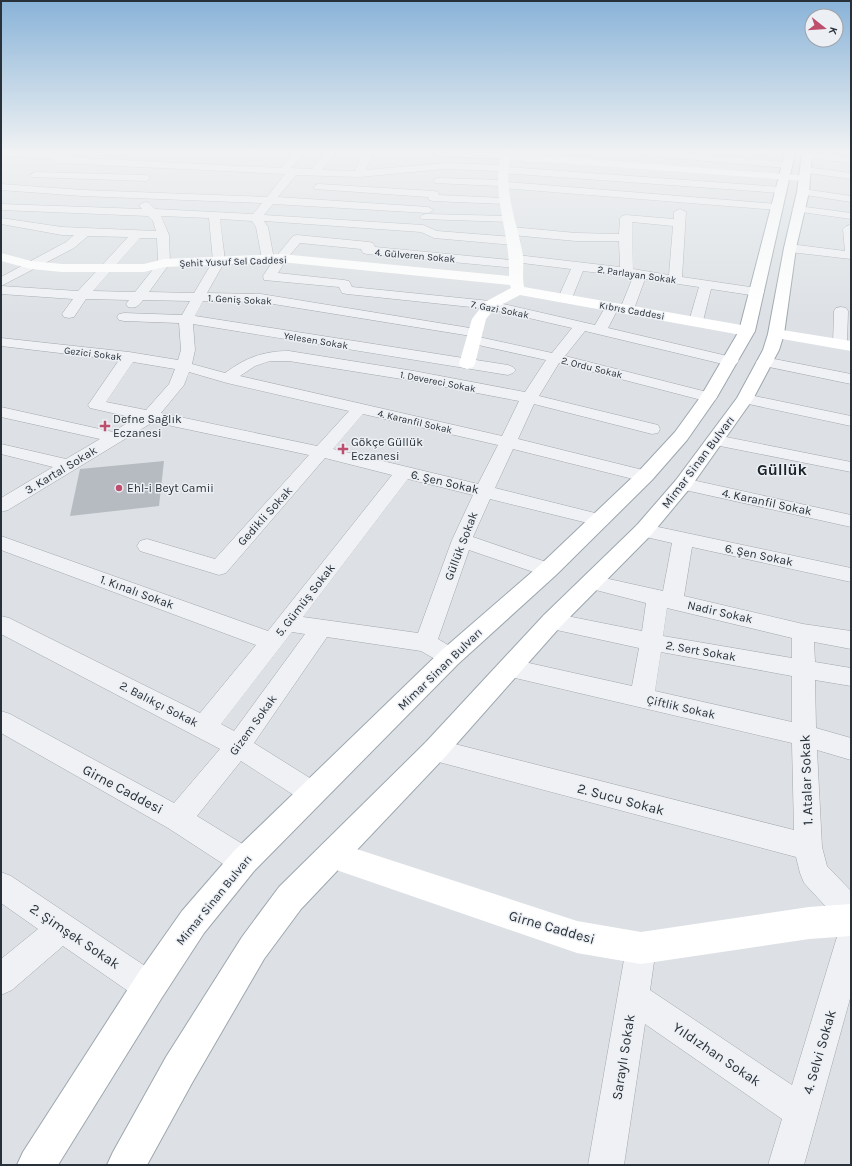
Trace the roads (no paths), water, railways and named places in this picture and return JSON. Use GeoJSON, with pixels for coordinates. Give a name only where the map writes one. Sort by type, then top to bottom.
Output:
{"type":"FeatureCollection","features":[{"type":"Feature","properties":{"kind":"main road"},"geometry":{"type":"LineString","coordinates":[[466,364],[479,319],[490,305],[516,286],[517,261],[512,231],[506,207]]}},
{"type":"Feature","properties":{"kind":"main road","name":"Mimar Sinan Bulvarı"},"geometry":{"type":"LineString","coordinates":[[36,1165],[149,987],[193,922],[244,861],[450,657],[548,570],[646,476],[681,436],[709,397],[747,331],[783,207]]}},
{"type":"Feature","properties":{"kind":"main road","name":"Mimar Sinan Bulvarı"},"geometry":{"type":"LineString","coordinates":[[126,1165],[179,1070],[253,948],[290,898],[435,750],[511,668],[552,621],[644,530],[683,484],[716,440],[744,399],[764,362],[776,334],[790,248],[792,207]]}},
{"type":"Feature","properties":{"kind":"main road","name":"Şehit Yusuf Sel Caddesi"},"geometry":{"type":"LineString","coordinates":[[1,257],[31,265],[62,268],[144,268],[164,263],[275,258],[359,265],[516,286]]}},
{"type":"Feature","properties":{"kind":"main road","name":"Kıbrıs Caddesi"},"geometry":{"type":"LineString","coordinates":[[516,286],[565,298],[747,331]]}},
{"type":"Feature","properties":{"kind":"main road"},"geometry":{"type":"LineString","coordinates":[[776,334],[846,345]]}},
{"type":"Feature","properties":{"kind":"main road","name":"Girne Caddesi"},"geometry":{"type":"LineString","coordinates":[[332,855],[577,937],[641,948],[809,923],[851,920]]}},
{"type":"Feature","properties":{"kind":"street"},"geometry":{"type":"LineString","coordinates":[[139,296],[164,263],[163,235],[158,220],[146,207]]}},
{"type":"Feature","properties":{"kind":"street"},"geometry":{"type":"LineString","coordinates":[[256,218],[263,207]]}},
{"type":"Feature","properties":{"kind":"street"},"geometry":{"type":"LineString","coordinates":[[352,207],[427,214],[512,231]]}},
{"type":"Feature","properties":{"kind":"street"},"geometry":{"type":"LineString","coordinates":[[423,229],[430,207]]}},
{"type":"Feature","properties":{"kind":"street"},"geometry":{"type":"LineString","coordinates":[[839,207],[851,216]]}},
{"type":"Feature","properties":{"kind":"street"},"geometry":{"type":"LineString","coordinates":[[4,210],[151,212],[214,215],[423,229],[434,234],[450,236],[512,231],[577,233],[625,238]]}},
{"type":"Feature","properties":{"kind":"street"},"geometry":{"type":"LineString","coordinates":[[186,319],[219,261],[214,215]]}},
{"type":"Feature","properties":{"kind":"street"},"geometry":{"type":"LineString","coordinates":[[256,218],[262,227],[275,258],[261,298]]}},
{"type":"Feature","properties":{"kind":"street"},"geometry":{"type":"LineString","coordinates":[[627,309],[634,273],[625,238],[626,218],[680,218],[675,280]]}},
{"type":"Feature","properties":{"kind":"street"},"geometry":{"type":"LineString","coordinates":[[1,220],[62,231],[163,235]]}},
{"type":"Feature","properties":{"kind":"street"},"geometry":{"type":"LineString","coordinates":[[344,284],[359,265],[368,248],[377,225]]}},
{"type":"Feature","properties":{"kind":"street"},"geometry":{"type":"LineString","coordinates":[[849,229],[851,250]]}},
{"type":"Feature","properties":{"kind":"street"},"geometry":{"type":"LineString","coordinates":[[1,282],[70,245],[85,232]]}},
{"type":"Feature","properties":{"kind":"street"},"geometry":{"type":"LineString","coordinates":[[565,298],[575,265],[577,233]]}},
{"type":"Feature","properties":{"kind":"street"},"geometry":{"type":"LineString","coordinates":[[69,314],[82,295],[137,234]]}},
{"type":"Feature","properties":{"kind":"street","name":"4. Gülveren Sokak"},"geometry":{"type":"LineString","coordinates":[[275,258],[297,239],[368,248],[517,261]]}},
{"type":"Feature","properties":{"kind":"street"},"geometry":{"type":"LineString","coordinates":[[790,248],[851,255]]}},
{"type":"Feature","properties":{"kind":"street","name":"2. Parlayan Sokak"},"geometry":{"type":"LineString","coordinates":[[517,261],[575,265],[757,292]]}},
{"type":"Feature","properties":{"kind":"street","name":"7. Gazi Sokak"},"geometry":{"type":"LineString","coordinates":[[269,276],[344,284],[347,290],[490,305],[731,361]]}},
{"type":"Feature","properties":{"kind":"street"},"geometry":{"type":"LineString","coordinates":[[696,321],[706,284]]}},
{"type":"Feature","properties":{"kind":"street","name":"1. Geniş Sokak"},"geometry":{"type":"LineString","coordinates":[[1,290],[82,295],[261,298],[475,337]]}},
{"type":"Feature","properties":{"kind":"street","name":"Yelesen Sokak"},"geometry":{"type":"LineString","coordinates":[[139,296],[124,317],[186,319],[508,370]]}},
{"type":"Feature","properties":{"kind":"street"},"geometry":{"type":"LineString","coordinates":[[599,331],[612,307]]}},
{"type":"Feature","properties":{"kind":"street"},"geometry":{"type":"LineString","coordinates":[[841,311],[846,345]]}},
{"type":"Feature","properties":{"kind":"street","name":"3. Kartal Sokak"},"geometry":{"type":"LineString","coordinates":[[1,506],[149,417],[176,385],[184,366],[188,350],[186,319]]}},
{"type":"Feature","properties":{"kind":"street","name":"Güllük Sokak"},"geometry":{"type":"LineString","coordinates":[[426,644],[462,540],[529,398],[555,358],[581,327]]}},
{"type":"Feature","properties":{"kind":"street","name":"2. Ordu Sokak"},"geometry":{"type":"LineString","coordinates":[[475,337],[709,397]]}},
{"type":"Feature","properties":{"kind":"street","name":"Gezici Sokak"},"geometry":{"type":"LineString","coordinates":[[1,342],[129,357],[184,366]]}},
{"type":"Feature","properties":{"kind":"street"},"geometry":{"type":"LineString","coordinates":[[500,393],[516,348]]}},
{"type":"Feature","properties":{"kind":"street","name":"1. Devereci Sokak"},"geometry":{"type":"LineString","coordinates":[[227,378],[252,360],[271,355],[289,356],[406,375],[529,398],[652,428]]}},
{"type":"Feature","properties":{"kind":"street","name":"6. Şen Sokak"},"geometry":{"type":"LineString","coordinates":[[129,357],[96,405],[322,452],[600,520]]}},
{"type":"Feature","properties":{"kind":"street"},"geometry":{"type":"LineString","coordinates":[[764,362],[851,378]]}},
{"type":"Feature","properties":{"kind":"street","name":"4. Karanfil Sokak"},"geometry":{"type":"LineString","coordinates":[[184,366],[227,378],[508,442],[646,476]]}},
{"type":"Feature","properties":{"kind":"street"},"geometry":{"type":"LineString","coordinates":[[744,399],[851,420]]}},
{"type":"Feature","properties":{"kind":"street","name":"Gedikli Sokak"},"geometry":{"type":"LineString","coordinates":[[147,546],[219,568],[359,409]]}},
{"type":"Feature","properties":{"kind":"street"},"geometry":{"type":"LineString","coordinates":[[1,412],[114,438]]}},
{"type":"Feature","properties":{"kind":"street"},"geometry":{"type":"LineString","coordinates":[[716,440],[851,467]]}},
{"type":"Feature","properties":{"kind":"street"},"geometry":{"type":"LineString","coordinates":[[1,449],[68,465]]}},
{"type":"Feature","properties":{"kind":"street","name":"5. Gümüş Sokak"},"geometry":{"type":"LineString","coordinates":[[204,727],[288,623],[403,473]]}},
{"type":"Feature","properties":{"kind":"street","name":"4. Karanfil Sokak"},"geometry":{"type":"LineString","coordinates":[[683,484],[851,521]]}},
{"type":"Feature","properties":{"kind":"street","name":"6. Şen Sokak"},"geometry":{"type":"LineString","coordinates":[[644,530],[851,576]]}},
{"type":"Feature","properties":{"kind":"street"},"geometry":{"type":"LineString","coordinates":[[642,698],[651,642],[683,539]]}},
{"type":"Feature","properties":{"kind":"street"},"geometry":{"type":"LineString","coordinates":[[462,540],[548,570]]}},
{"type":"Feature","properties":{"kind":"street","name":"1. Kınalı Sokak"},"geometry":{"type":"LineString","coordinates":[[1,543],[272,642]]}},
{"type":"Feature","properties":{"kind":"street","name":"Nadir Sokak"},"geometry":{"type":"LineString","coordinates":[[590,582],[803,632],[851,640]]}},
{"type":"Feature","properties":{"kind":"street","name":"2. Sert Sokak"},"geometry":{"type":"LineString","coordinates":[[552,621],[651,642],[803,670],[851,677]]}},
{"type":"Feature","properties":{"kind":"street"},"geometry":{"type":"LineString","coordinates":[[288,623],[426,644],[450,657]]}},
{"type":"Feature","properties":{"kind":"street","name":"2. Balıkçı Sokak"},"geometry":{"type":"LineString","coordinates":[[1,624],[204,727],[238,746],[312,793]]}},
{"type":"Feature","properties":{"kind":"street","name":"Gizem Sokak"},"geometry":{"type":"LineString","coordinates":[[178,819],[238,746],[322,627]]}},
{"type":"Feature","properties":{"kind":"street","name":"1. Atalar Sokak"},"geometry":{"type":"LineString","coordinates":[[803,632],[804,735],[808,847],[814,873],[851,913]]}},
{"type":"Feature","properties":{"kind":"street","name":"Çiftlik Sokak"},"geometry":{"type":"LineString","coordinates":[[511,668],[804,735],[851,749]]}},
{"type":"Feature","properties":{"kind":"street","name":"Girne Caddesi"},"geometry":{"type":"LineString","coordinates":[[1,721],[49,749],[178,819],[244,861]]}},
{"type":"Feature","properties":{"kind":"street","name":"2. Sucu Sokak"},"geometry":{"type":"LineString","coordinates":[[435,750],[808,847]]}},
{"type":"Feature","properties":{"kind":"street","name":"2. Şimşek Sokak"},"geometry":{"type":"LineString","coordinates":[[1,886],[149,987]]}},
{"type":"Feature","properties":{"kind":"street"},"geometry":{"type":"LineString","coordinates":[[1,979],[63,927]]}},
{"type":"Feature","properties":{"kind":"street","name":"4. Selvi Sokak"},"geometry":{"type":"LineString","coordinates":[[786,1165],[851,940]]}},
{"type":"Feature","properties":{"kind":"street","name":"Saraylı Sokak"},"geometry":{"type":"LineString","coordinates":[[609,1163],[641,948]]}},
{"type":"Feature","properties":{"kind":"street","name":"Yıldızhan Sokak"},"geometry":{"type":"LineString","coordinates":[[633,996],[802,1112]]}},
{"type":"Feature","properties":{"kind":"place","name":"Defne Sağlık Eczanesi"},"geometry":{"type":"Point","coordinates":[105,426]}},
{"type":"Feature","properties":{"kind":"place","name":"Gökçe Güllük Eczanesi"},"geometry":{"type":"Point","coordinates":[343,449]}},
{"type":"Feature","properties":{"kind":"place","name":"Ehl-i Beyt Camii"},"geometry":{"type":"Point","coordinates":[119,488]}},
{"type":"Feature","properties":{"kind":"district","name":"Güllük"},"geometry":{"type":"Point","coordinates":[782,469]}}]}
